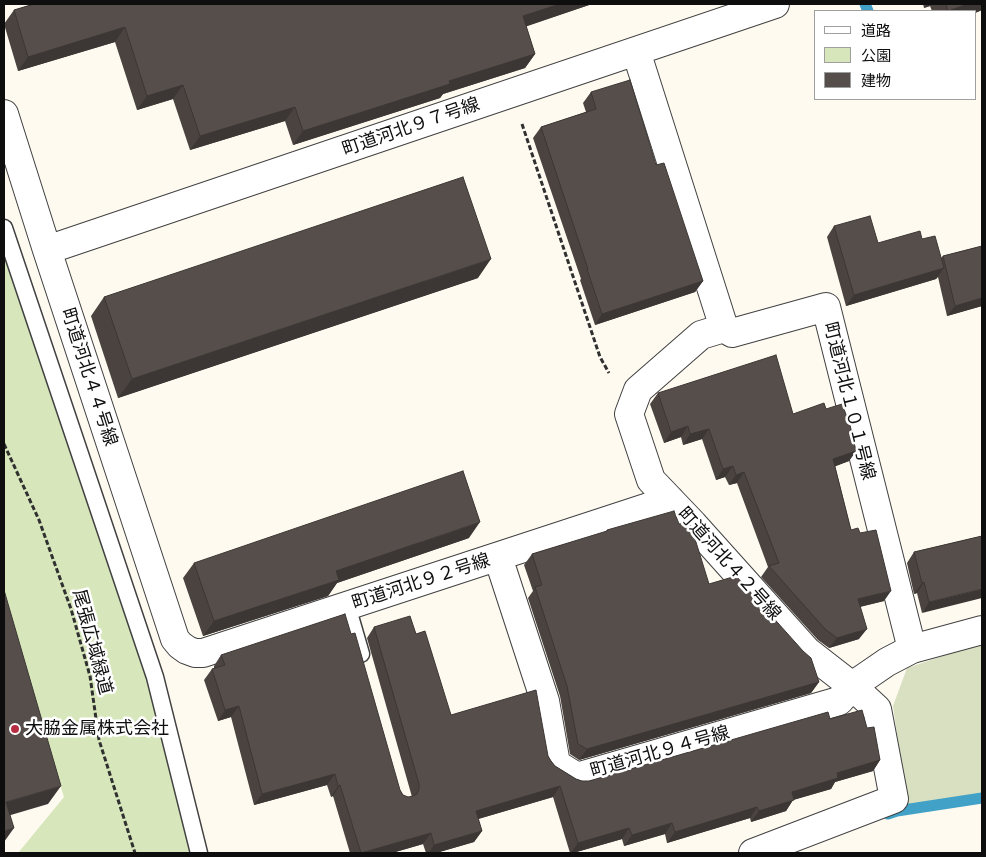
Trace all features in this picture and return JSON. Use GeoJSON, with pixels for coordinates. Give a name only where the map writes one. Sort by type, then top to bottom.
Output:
{"type":"FeatureCollection","features":[{"type":"Feature","properties":{"kind":"street","name":"町道河北９７号線"},"geometry":{"type":"LineString","coordinates":[[47,250],[775,4]]}},
{"type":"Feature","properties":{"kind":"street"},"geometry":{"type":"LineString","coordinates":[[632,409],[638,390],[700,335],[724,328],[636,51]]}},
{"type":"Feature","properties":{"kind":"street","name":"町道河北４４号線"},"geometry":{"type":"LineString","coordinates":[[4,114],[176,639]]}},
{"type":"Feature","properties":{"kind":"street","name":"町道河北１０１号線"},"geometry":{"type":"LineString","coordinates":[[724,328],[732,333],[826,307],[912,649]]}},
{"type":"Feature","properties":{"kind":"street","name":"町道河北４２号線"},"geometry":{"type":"LineString","coordinates":[[632,409],[629,414],[651,480],[807,651],[852,686],[877,709],[894,799],[753,853]]}},
{"type":"Feature","properties":{"kind":"street","name":"町道河北９２号線"},"geometry":{"type":"LineString","coordinates":[[176,639],[187,650],[203,653],[670,500]]}},
{"type":"Feature","properties":{"kind":"street","name":"町道河北９４号線"},"geometry":{"type":"LineString","coordinates":[[498,557],[544,701],[556,764],[577,776],[839,701],[852,686]]}},
{"type":"Feature","properties":{"kind":"street"},"geometry":{"type":"LineString","coordinates":[[852,686],[887,662],[912,649],[982,630]]}},
{"type":"Feature","properties":{"kind":"lane"},"geometry":{"type":"LineString","coordinates":[[4,228],[155,677],[198,853]]}},
{"type":"Feature","properties":{"kind":"lane"},"geometry":{"type":"LineString","coordinates":[[347,606],[366,673]]}},
{"type":"Feature","properties":{"kind":"path"},"geometry":{"type":"LineString","coordinates":[[511,93],[600,357],[632,409]]}},
{"type":"Feature","properties":{"kind":"path","name":"尾張広域緑道"},"geometry":{"type":"LineString","coordinates":[[4,444],[39,520],[71,609],[90,676],[99,740],[135,853]]}},
{"type":"Feature","properties":{"kind":"green space"},"geometry":{"type":"Polygon","coordinates":[[[4,253],[164,731],[190,853],[18,853],[64,797],[4,608],[4,253]]]}},
{"type":"Feature","properties":{"kind":"green space"},"geometry":{"type":"Polygon","coordinates":[[[982,643],[982,794],[907,805],[893,706],[907,668],[982,643]]]}},
{"type":"Feature","properties":{"kind":"building"},"geometry":{"type":"Polygon","coordinates":[[[34,4],[560,4],[523,16],[535,54],[449,81],[450,84],[303,131],[295,107],[200,136],[183,85],[147,96],[125,27],[28,57],[14,10],[34,4]]]}},
{"type":"Feature","properties":{"kind":"building"},"geometry":{"type":"Polygon","coordinates":[[[946,4],[968,4],[951,10],[948,10],[946,4]]]}},
{"type":"Feature","properties":{"kind":"building"},"geometry":{"type":"Polygon","coordinates":[[[630,80],[656,165],[664,163],[703,281],[602,314],[541,127],[596,109],[591,92],[630,80]]]}},
{"type":"Feature","properties":{"kind":"building"},"geometry":{"type":"Polygon","coordinates":[[[463,177],[491,259],[132,379],[104,297],[463,177]]]}},
{"type":"Feature","properties":{"kind":"building"},"geometry":{"type":"Polygon","coordinates":[[[870,216],[878,243],[920,231],[922,239],[935,236],[944,268],[854,295],[834,226],[870,216]]]}},
{"type":"Feature","properties":{"kind":"building"},"geometry":{"type":"Polygon","coordinates":[[[982,246],[982,298],[955,306],[943,256],[982,246]]]}},
{"type":"Feature","properties":{"kind":"building"},"geometry":{"type":"Polygon","coordinates":[[[776,355],[793,414],[824,403],[826,409],[842,404],[850,425],[856,451],[833,459],[851,530],[858,528],[860,533],[876,530],[891,591],[858,599],[867,629],[837,638],[825,629],[769,566],[779,563],[744,472],[736,475],[733,466],[723,469],[709,429],[690,434],[688,426],[671,432],[658,393],[776,355]]]}},
{"type":"Feature","properties":{"kind":"building"},"geometry":{"type":"Polygon","coordinates":[[[463,471],[480,522],[336,571],[339,580],[214,621],[194,563],[463,471]]]}},
{"type":"Feature","properties":{"kind":"building"},"geometry":{"type":"Polygon","coordinates":[[[674,511],[679,524],[687,522],[691,526],[709,584],[736,576],[811,658],[819,682],[587,749],[578,744],[567,686],[535,587],[542,585],[532,554],[674,511]]]}},
{"type":"Feature","properties":{"kind":"building"},"geometry":{"type":"Polygon","coordinates":[[[982,536],[982,589],[929,602],[914,552],[982,536]]]}},
{"type":"Feature","properties":{"kind":"building"},"geometry":{"type":"Polygon","coordinates":[[[4,590],[61,786],[6,802],[14,828],[4,831],[4,590]]]}},
{"type":"Feature","properties":{"kind":"building"},"geometry":{"type":"Polygon","coordinates":[[[345,614],[351,634],[355,633],[400,790],[403,795],[408,797],[417,794],[419,784],[374,627],[410,616],[416,634],[425,631],[451,715],[536,690],[548,756],[555,766],[582,781],[589,781],[828,712],[830,719],[862,710],[867,728],[874,727],[880,760],[837,773],[838,778],[792,792],[794,800],[759,811],[757,807],[675,832],[672,823],[632,835],[629,828],[578,843],[560,786],[476,811],[482,831],[434,845],[431,833],[361,853],[335,774],[262,794],[239,706],[225,710],[212,669],[225,665],[221,655],[345,614]]]}},
{"type":"Feature","properties":{"kind":"waterway"},"geometry":{"type":"LineString","coordinates":[[865,4],[868,10]]}},
{"type":"Feature","properties":{"kind":"waterway"},"geometry":{"type":"LineString","coordinates":[[888,814],[982,798]]}},
{"type":"Feature","properties":{"kind":"place","name":"大脇金属株式会社"},"geometry":{"type":"Point","coordinates":[15,729]}}]}
